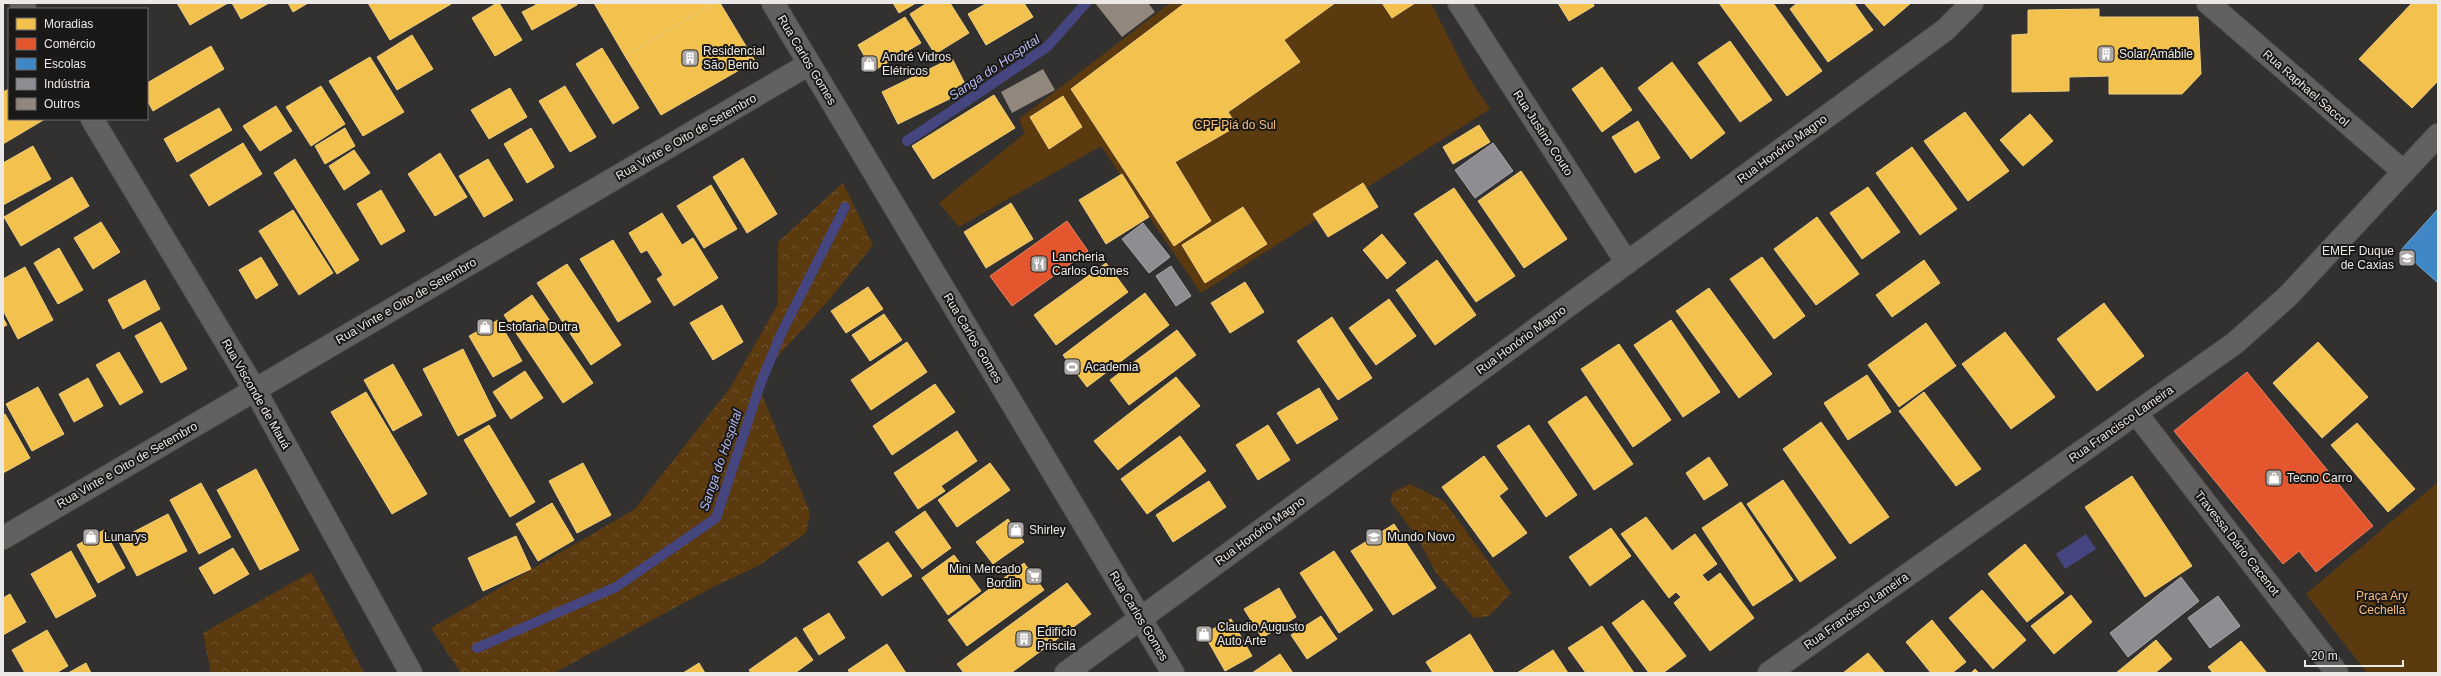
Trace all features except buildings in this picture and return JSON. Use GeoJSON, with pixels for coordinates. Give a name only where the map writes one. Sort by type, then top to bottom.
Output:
{"type":"FeatureCollection","features":[{"type":"Feature","properties":{"kind":"street","name":"Rua Carlos Gomes"},"geometry":{"type":"LineString","coordinates":[[773,3],[1173,673]]}},
{"type":"Feature","properties":{"kind":"street","name":"Rua Justino Couto"},"geometry":{"type":"LineString","coordinates":[[1459,3],[1627,262]]}},
{"type":"Feature","properties":{"kind":"street","name":"Rua Honório Magno"},"geometry":{"type":"LineString","coordinates":[[1066,673],[1945,30],[1972,3]]}},
{"type":"Feature","properties":{"kind":"street","name":"Rua Raphael Saccol"},"geometry":{"type":"LineString","coordinates":[[2208,3],[2404,172]]}},
{"type":"Feature","properties":{"kind":"street","name":"Rua Vinte e Oito de Setembro"},"geometry":{"type":"LineString","coordinates":[[3,538],[809,64]]}},
{"type":"Feature","properties":{"kind":"street","name":"Rua Visconde de Mauá"},"geometry":{"type":"LineString","coordinates":[[93,120],[255,390],[411,673]]}},
{"type":"Feature","properties":{"kind":"street","name":"Rua Francisco Lameira"},"geometry":{"type":"LineString","coordinates":[[1769,673],[2235,343],[2288,296],[2438,135]]}},
{"type":"Feature","properties":{"kind":"street","name":"Travessa Dário Cacenot"},"geometry":{"type":"LineString","coordinates":[[2136,413],[2337,673]]}},
{"type":"Feature","properties":{"kind":"green space","name":"CPF Piá do Sul"},"geometry":{"type":"Polygon","coordinates":[[[1170,3],[1431,3],[1469,78],[1490,109],[1201,293],[1101,146],[959,227],[939,203],[1025,133],[1019,119],[1170,3]]]}},
{"type":"Feature","properties":{"kind":"green space"},"geometry":{"type":"Polygon","coordinates":[[[843,183],[873,245],[828,301],[756,380],[810,513],[806,533],[758,566],[715,586],[554,673],[461,673],[431,628],[635,509],[730,388],[778,304],[778,242],[843,183]]]}},
{"type":"Feature","properties":{"kind":"green space","name":"Praça Ary Cechella"},"geometry":{"type":"Polygon","coordinates":[[[2438,482],[2438,673],[2367,673],[2306,594],[2438,482]]]}},
{"type":"Feature","properties":{"kind":"green space"},"geometry":{"type":"Polygon","coordinates":[[[1410,484],[1444,501],[1511,593],[1489,616],[1474,618],[1436,573],[1417,537],[1390,501],[1393,492],[1410,484]]]}},
{"type":"Feature","properties":{"kind":"green space"},"geometry":{"type":"Polygon","coordinates":[[[311,572],[364,673],[211,673],[203,633],[311,572]]]}},
{"type":"Feature","properties":{"kind":"shaded area"},"geometry":{"type":"Polygon","coordinates":[[[2086,534],[2096,549],[2065,569],[2056,554],[2086,534]]]}},
{"type":"Feature","properties":{"kind":"waterway","name":"Sanga do Hospital"},"geometry":{"type":"LineString","coordinates":[[907,141],[1047,47],[1086,3]]}},
{"type":"Feature","properties":{"kind":"waterway","name":"Sanga do Hospital"},"geometry":{"type":"LineString","coordinates":[[477,648],[616,587],[716,518],[761,382],[781,334],[845,207]]}},
{"type":"Feature","properties":{"kind":"place","name":"Solar Amábile"},"geometry":{"type":"Point","coordinates":[2106,54]}},
{"type":"Feature","properties":{"kind":"place","name":"Residencial São Bento"},"geometry":{"type":"Point","coordinates":[690,58]}},
{"type":"Feature","properties":{"kind":"place","name":"André Vidros Elétricos"},"geometry":{"type":"Point","coordinates":[869,64]}},
{"type":"Feature","properties":{"kind":"place","name":"EMEF Duque de Caxias"},"geometry":{"type":"Point","coordinates":[2407,258]}},
{"type":"Feature","properties":{"kind":"place","name":"Lancheria Carlos Gomes"},"geometry":{"type":"Point","coordinates":[1039,264]}},
{"type":"Feature","properties":{"kind":"place","name":"Estofaria Dutra"},"geometry":{"type":"Point","coordinates":[485,327]}},
{"type":"Feature","properties":{"kind":"place","name":"Academia"},"geometry":{"type":"Point","coordinates":[1072,367]}},
{"type":"Feature","properties":{"kind":"place","name":"Tecno Carro"},"geometry":{"type":"Point","coordinates":[2274,478]}},
{"type":"Feature","properties":{"kind":"place","name":"Shirley"},"geometry":{"type":"Point","coordinates":[1016,530]}},
{"type":"Feature","properties":{"kind":"place","name":"Lunarys"},"geometry":{"type":"Point","coordinates":[91,537]}},
{"type":"Feature","properties":{"kind":"place","name":"Mundo Novo"},"geometry":{"type":"Point","coordinates":[1374,537]}},
{"type":"Feature","properties":{"kind":"place","name":"Mini Mercado Bordin"},"geometry":{"type":"Point","coordinates":[1034,576]}},
{"type":"Feature","properties":{"kind":"place","name":"Claudio Augusto Auto Arte"},"geometry":{"type":"Point","coordinates":[1204,634]}},
{"type":"Feature","properties":{"kind":"place","name":"Edifício Priscila"},"geometry":{"type":"Point","coordinates":[1024,639]}}]}
